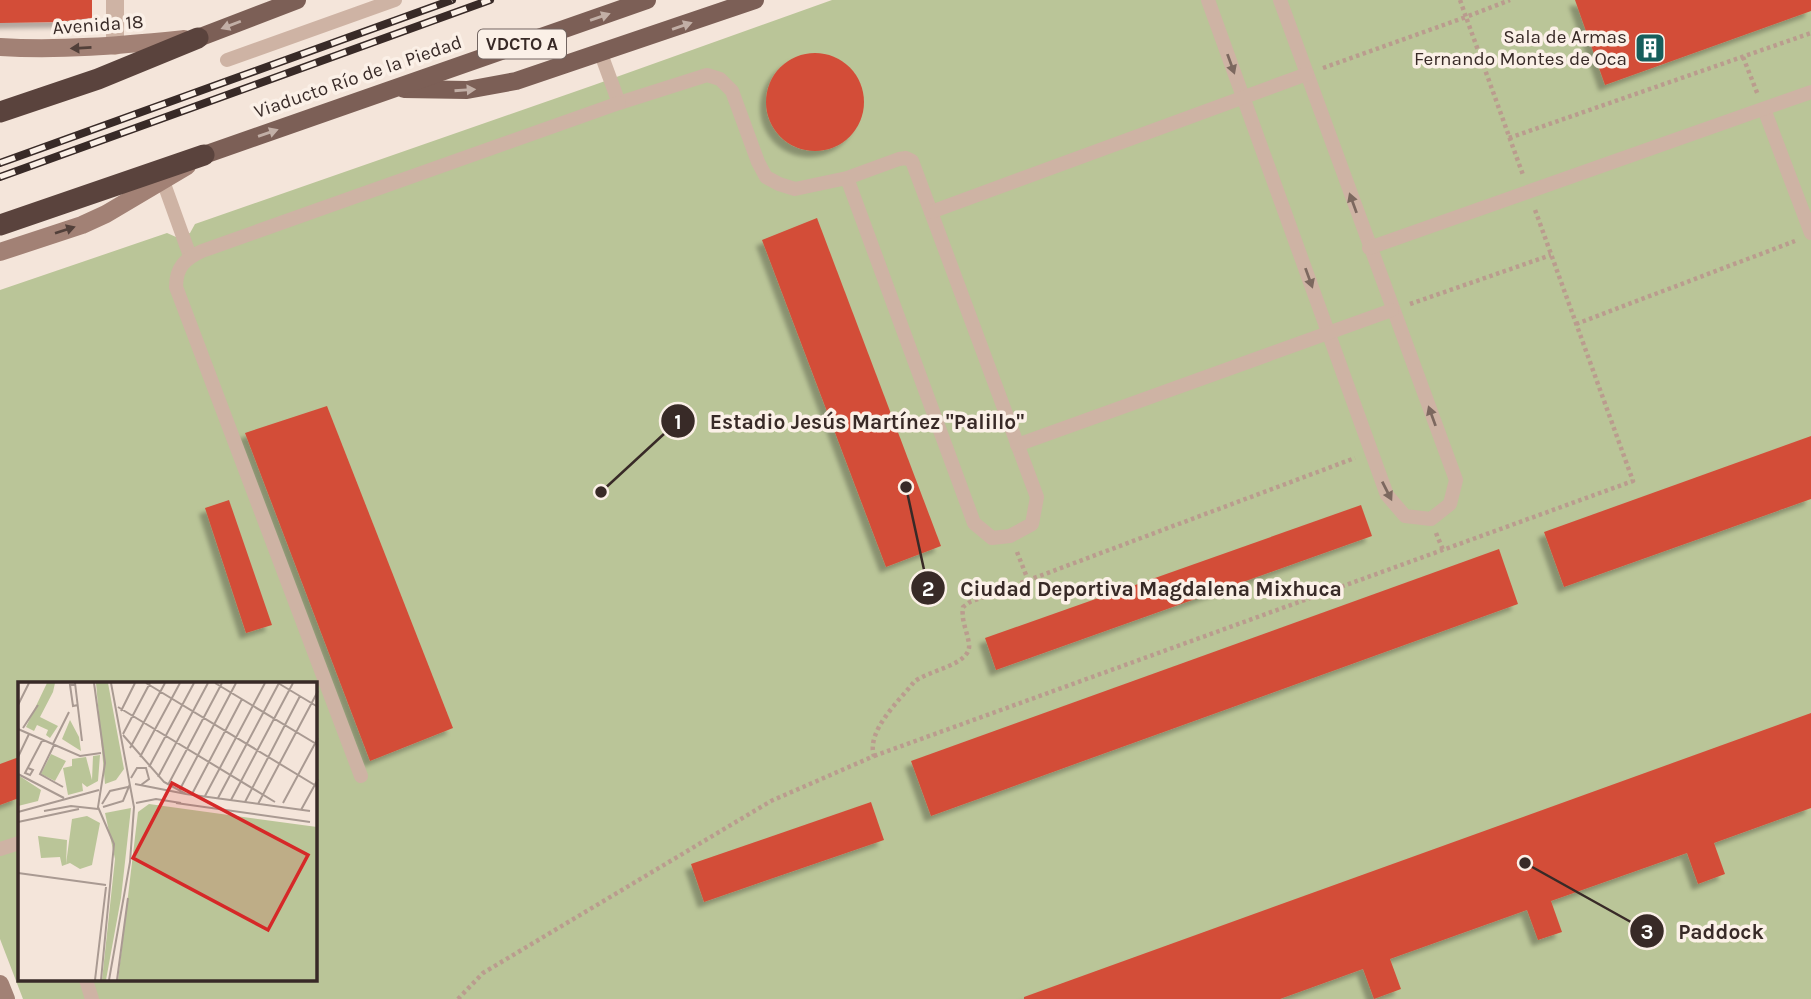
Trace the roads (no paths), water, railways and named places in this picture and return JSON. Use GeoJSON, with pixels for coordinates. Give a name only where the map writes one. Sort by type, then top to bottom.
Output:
{"type":"FeatureCollection","features":[{"type":"Feature","properties":{"kind":"highway"},"geometry":{"type":"LineString","coordinates":[[0,112],[98,79],[198,38]]}},
{"type":"Feature","properties":{"kind":"highway","name":"Viaducto Río de la Piedad"},"geometry":{"type":"LineString","coordinates":[[0,226],[204,155]]}},
{"type":"Feature","properties":{"kind":"main road"},"geometry":{"type":"LineString","coordinates":[[198,38],[264,6],[297,0]]}},
{"type":"Feature","properties":{"kind":"main road","name":"Viaducto Río de la Piedad"},"geometry":{"type":"LineString","coordinates":[[0,252],[94,220],[204,155],[647,0]]}},
{"type":"Feature","properties":{"kind":"main road"},"geometry":{"type":"LineString","coordinates":[[397,88],[440,91],[494,87],[538,75],[755,0]]}},
{"type":"Feature","properties":{"kind":"main road","name":"Avenida 18"},"geometry":{"type":"LineString","coordinates":[[0,47],[40,50],[198,38]]}},
{"type":"Feature","properties":{"kind":"main road"},"geometry":{"type":"LineString","coordinates":[[0,984],[6,999]]}},
{"type":"Feature","properties":{"kind":"street"},"geometry":{"type":"LineString","coordinates":[[115,0],[115,46]]}},
{"type":"Feature","properties":{"kind":"lane"},"geometry":{"type":"LineString","coordinates":[[227,60],[395,0]]}},
{"type":"Feature","properties":{"kind":"lane"},"geometry":{"type":"LineString","coordinates":[[1208,0],[1387,495],[1405,516],[1431,519],[1450,504],[1456,480],[1280,0]]}},
{"type":"Feature","properties":{"kind":"lane"},"geometry":{"type":"LineString","coordinates":[[601,54],[619,103]]}},
{"type":"Feature","properties":{"kind":"lane"},"geometry":{"type":"LineString","coordinates":[[931,212],[1307,74]]}},
{"type":"Feature","properties":{"kind":"lane"},"geometry":{"type":"LineString","coordinates":[[361,776],[176,287],[176,276],[182,264],[190,257],[619,103],[707,75],[720,79],[732,91],[766,177],[795,189],[847,178],[906,158],[912,161],[1037,497],[1032,524],[1010,536],[992,538],[974,523],[847,178]]}},
{"type":"Feature","properties":{"kind":"lane"},"geometry":{"type":"LineString","coordinates":[[1369,248],[1811,92]]}},
{"type":"Feature","properties":{"kind":"lane"},"geometry":{"type":"LineString","coordinates":[[1764,109],[1805,236]]}},
{"type":"Feature","properties":{"kind":"lane"},"geometry":{"type":"LineString","coordinates":[[163,181],[190,257]]}},
{"type":"Feature","properties":{"kind":"lane"},"geometry":{"type":"LineString","coordinates":[[1017,444],[1392,310]]}},
{"type":"Feature","properties":{"kind":"lane"},"geometry":{"type":"LineString","coordinates":[[0,849],[18,843]]}},
{"type":"Feature","properties":{"kind":"lane"},"geometry":{"type":"LineString","coordinates":[[87,982],[92,999]]}},
{"type":"Feature","properties":{"kind":"railway"},"geometry":{"type":"LineString","coordinates":[[0,163],[452,0]]}},
{"type":"Feature","properties":{"kind":"railway"},"geometry":{"type":"LineString","coordinates":[[0,177],[490,0]]}},
{"type":"Feature","properties":{"kind":"place","name":"Sala de Armas Fernando Montes de Oca"},"geometry":{"type":"Point","coordinates":[1650,48]}},
{"type":"Feature","properties":{"kind":"place","name":"Ciudad Deportiva Magdalena Mixhuca"},"geometry":{"type":"Point","coordinates":[906,487]}},
{"type":"Feature","properties":{"kind":"place","name":"Estadio Jesús Martínez \"Palillo\""},"geometry":{"type":"Point","coordinates":[601,492]}},
{"type":"Feature","properties":{"kind":"place","name":"Paddock"},"geometry":{"type":"Point","coordinates":[1525,863]}}]}
